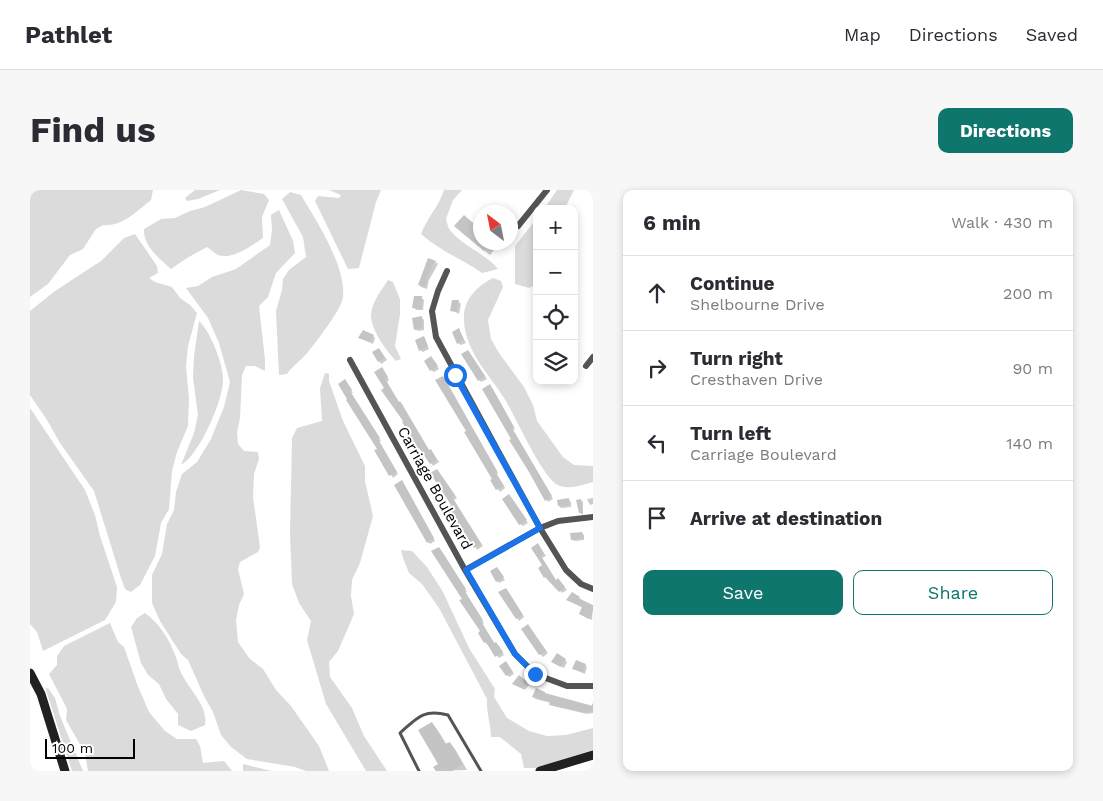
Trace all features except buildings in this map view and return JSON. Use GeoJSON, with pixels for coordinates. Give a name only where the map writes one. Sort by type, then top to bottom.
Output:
{"type":"FeatureCollection","features":[{"type":"Feature","properties":{"kind":"street"},"geometry":{"type":"LineString","coordinates":[[518,226],[547,190]]}},
{"type":"Feature","properties":{"kind":"street"},"geometry":{"type":"LineString","coordinates":[[448,271],[438,291],[432,311],[436,337],[540,528],[566,570],[581,584],[593,589]]}},
{"type":"Feature","properties":{"kind":"street"},"geometry":{"type":"LineString","coordinates":[[586,366],[593,357]]}},
{"type":"Feature","properties":{"kind":"street","name":"Carriage Boulevard"},"geometry":{"type":"LineString","coordinates":[[350,360],[466,570],[515,654],[535,674],[567,686],[593,686]]}},
{"type":"Feature","properties":{"kind":"street"},"geometry":{"type":"LineString","coordinates":[[466,570],[540,528],[558,521],[593,516]]}},
{"type":"Feature","properties":{"kind":"street"},"geometry":{"type":"LineString","coordinates":[[30,673],[40,694],[65,771]]}},
{"type":"Feature","properties":{"kind":"street"},"geometry":{"type":"LineString","coordinates":[[540,771],[593,756]]}},
{"type":"Feature","properties":{"kind":"lane"},"geometry":{"type":"LineString","coordinates":[[420,771],[400,733],[419,715],[435,712],[448,715],[481,771]]}},
{"type":"Feature","properties":{"kind":"shaded area"},"geometry":{"type":"Polygon","coordinates":[[[30,190],[153,190],[151,200],[129,217],[123,221],[103,225],[96,229],[83,249],[70,255],[48,284],[30,297],[30,190]]]}},
{"type":"Feature","properties":{"kind":"shaded area"},"geometry":{"type":"Polygon","coordinates":[[[195,190],[220,190],[198,199],[187,201],[185,198],[195,190]]]}},
{"type":"Feature","properties":{"kind":"shaded area"},"geometry":{"type":"Polygon","coordinates":[[[241,190],[264,194],[269,200],[262,217],[263,238],[236,254],[230,256],[218,255],[207,247],[171,269],[157,256],[146,241],[144,229],[161,219],[175,218],[205,207],[241,190]]]}},
{"type":"Feature","properties":{"kind":"shaded area"},"geometry":{"type":"Polygon","coordinates":[[[329,190],[381,190],[376,202],[359,268],[348,269],[315,201],[318,196],[339,198],[341,195],[329,190]]]}},
{"type":"Feature","properties":{"kind":"shaded area"},"geometry":{"type":"Polygon","coordinates":[[[444,190],[462,190],[453,200],[446,219],[449,229],[473,250],[487,258],[498,269],[482,273],[421,234],[444,190]]]}},
{"type":"Feature","properties":{"kind":"shaded area"},"geometry":{"type":"Polygon","coordinates":[[[557,190],[574,190],[566,205],[547,205],[557,190]]]}},
{"type":"Feature","properties":{"kind":"shaded area"},"geometry":{"type":"Polygon","coordinates":[[[290,192],[301,195],[329,244],[340,272],[343,297],[334,317],[308,352],[287,374],[279,375],[276,311],[283,279],[289,270],[306,257],[303,237],[282,199],[290,192]]]}},
{"type":"Feature","properties":{"kind":"shaded area"},"geometry":{"type":"Polygon","coordinates":[[[279,210],[293,241],[295,253],[276,273],[268,297],[259,306],[265,371],[255,366],[246,366],[242,375],[240,418],[237,433],[238,444],[244,451],[258,452],[259,459],[254,474],[253,497],[260,547],[258,552],[240,562],[238,569],[244,594],[239,605],[236,620],[238,642],[250,659],[263,669],[276,690],[291,706],[319,746],[329,771],[306,771],[295,767],[247,759],[231,747],[221,735],[213,712],[188,660],[181,654],[160,621],[152,603],[152,575],[162,554],[167,524],[174,510],[176,492],[182,474],[197,462],[211,439],[224,407],[230,382],[219,343],[208,318],[186,288],[198,286],[212,277],[236,269],[270,245],[271,215],[279,210]]]}},
{"type":"Feature","properties":{"kind":"shaded area"},"geometry":{"type":"Polygon","coordinates":[[[533,223],[533,286],[529,288],[515,284],[515,250],[518,250],[518,242],[533,223]]]}},
{"type":"Feature","properties":{"kind":"shaded area"},"geometry":{"type":"Polygon","coordinates":[[[135,234],[157,266],[158,273],[149,278],[155,282],[172,287],[180,298],[197,313],[188,346],[186,366],[189,399],[188,426],[177,452],[172,471],[169,509],[161,523],[155,556],[140,585],[131,592],[125,589],[94,491],[60,443],[30,395],[30,311],[55,291],[101,261],[124,238],[135,234]]]}},
{"type":"Feature","properties":{"kind":"shaded area"},"geometry":{"type":"Polygon","coordinates":[[[493,278],[501,281],[503,287],[488,320],[491,339],[524,387],[533,405],[537,421],[563,457],[574,465],[593,466],[593,482],[575,487],[565,487],[556,484],[550,478],[536,458],[503,396],[473,352],[465,328],[464,312],[472,294],[493,278]]]}},
{"type":"Feature","properties":{"kind":"shaded area"},"geometry":{"type":"Polygon","coordinates":[[[388,280],[393,282],[400,299],[400,314],[395,346],[401,359],[396,361],[377,334],[371,316],[375,302],[388,280]]]}},
{"type":"Feature","properties":{"kind":"shaded area"},"geometry":{"type":"Polygon","coordinates":[[[199,321],[208,332],[219,358],[223,374],[222,390],[209,427],[195,451],[181,465],[194,433],[198,415],[193,378],[199,321]]]}},
{"type":"Feature","properties":{"kind":"shaded area"},"geometry":{"type":"Polygon","coordinates":[[[325,373],[329,374],[329,381],[343,421],[365,466],[365,481],[373,516],[360,563],[352,580],[351,596],[354,614],[338,651],[329,662],[330,677],[352,708],[364,736],[387,771],[366,771],[326,704],[307,640],[311,621],[299,603],[292,584],[290,534],[292,438],[297,428],[322,421],[320,388],[325,373]]]}},
{"type":"Feature","properties":{"kind":"shaded area"},"geometry":{"type":"Polygon","coordinates":[[[30,408],[85,490],[95,515],[117,587],[116,602],[105,620],[43,651],[37,632],[30,624],[30,408]]]}},
{"type":"Feature","properties":{"kind":"shaded area"},"geometry":{"type":"Polygon","coordinates":[[[401,550],[412,551],[427,567],[443,592],[469,648],[495,689],[494,697],[507,718],[529,731],[547,736],[566,735],[593,728],[593,750],[535,768],[524,768],[521,754],[500,737],[491,737],[487,699],[439,608],[422,584],[409,573],[401,550]]]}},
{"type":"Feature","properties":{"kind":"shaded area"},"geometry":{"type":"Polygon","coordinates":[[[145,613],[164,632],[182,674],[201,705],[204,712],[205,725],[191,731],[178,725],[178,714],[166,699],[159,684],[148,675],[141,663],[131,627],[137,618],[145,613]]]}},
{"type":"Feature","properties":{"kind":"shaded area"},"geometry":{"type":"Polygon","coordinates":[[[110,623],[118,642],[124,647],[149,712],[165,731],[177,739],[196,739],[200,746],[203,763],[224,761],[232,771],[88,771],[85,753],[66,720],[67,709],[49,674],[57,665],[57,656],[64,646],[110,623]]]}},
{"type":"Feature","properties":{"kind":"shaded area"},"geometry":{"type":"Polygon","coordinates":[[[45,687],[49,689],[55,698],[60,716],[83,771],[72,771],[45,687]]]}},
{"type":"Feature","properties":{"kind":"shaded area"},"geometry":{"type":"Polygon","coordinates":[[[243,764],[272,771],[243,771],[243,764]]]}},
{"type":"Feature","properties":{"kind":"route"},"geometry":{"type":"LineString","coordinates":[[455,375],[540,528],[466,570],[515,654],[535,674]]}}]}
